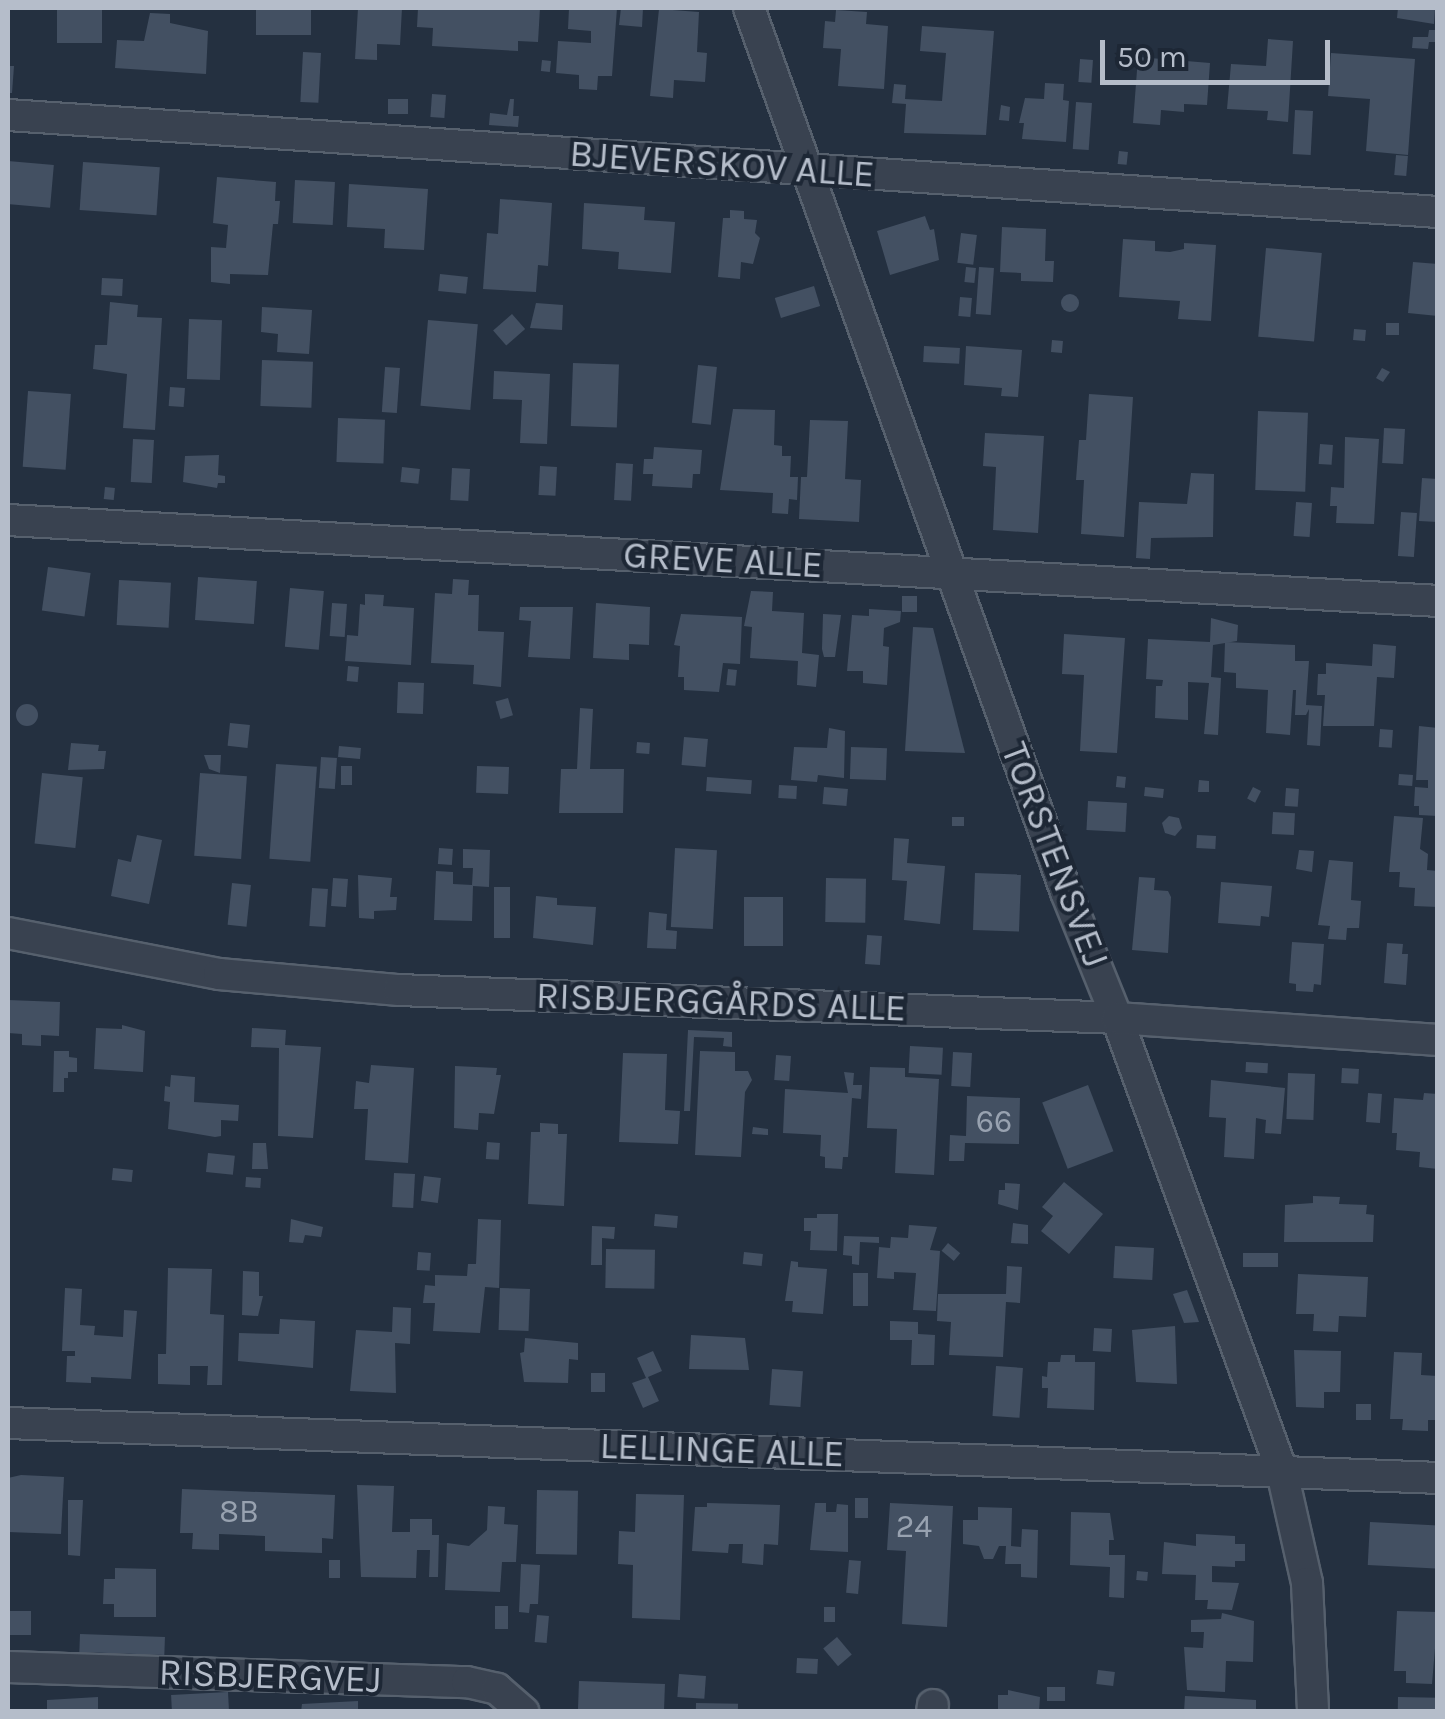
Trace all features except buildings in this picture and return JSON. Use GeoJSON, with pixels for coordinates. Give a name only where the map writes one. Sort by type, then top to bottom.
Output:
{"type":"FeatureCollection","features":[{"type":"Feature","properties":{"kind":"street","name":"TORSTENSVEJ"},"geometry":{"type":"LineString","coordinates":[[749,8],[951,573],[1282,1472],[1306,1583],[1313,1712]]}},
{"type":"Feature","properties":{"kind":"street","name":"BJEVERSKOV ALLE"},"geometry":{"type":"LineString","coordinates":[[8,115],[1438,212]]}},
{"type":"Feature","properties":{"kind":"street","name":"GREVE ALLE"},"geometry":{"type":"LineString","coordinates":[[8,520],[1438,601]]}},
{"type":"Feature","properties":{"kind":"street","name":"RISBJERGGÅRDS ALLE"},"geometry":{"type":"LineString","coordinates":[[8,933],[218,974],[399,990],[1117,1018],[1438,1040]]}},
{"type":"Feature","properties":{"kind":"street","name":"LELLINGE ALLE"},"geometry":{"type":"LineString","coordinates":[[8,1423],[1438,1478]]}},
{"type":"Feature","properties":{"kind":"street","name":"RISBJERGVEJ"},"geometry":{"type":"LineString","coordinates":[[8,1666],[467,1682],[498,1689],[522,1712]]}}]}
